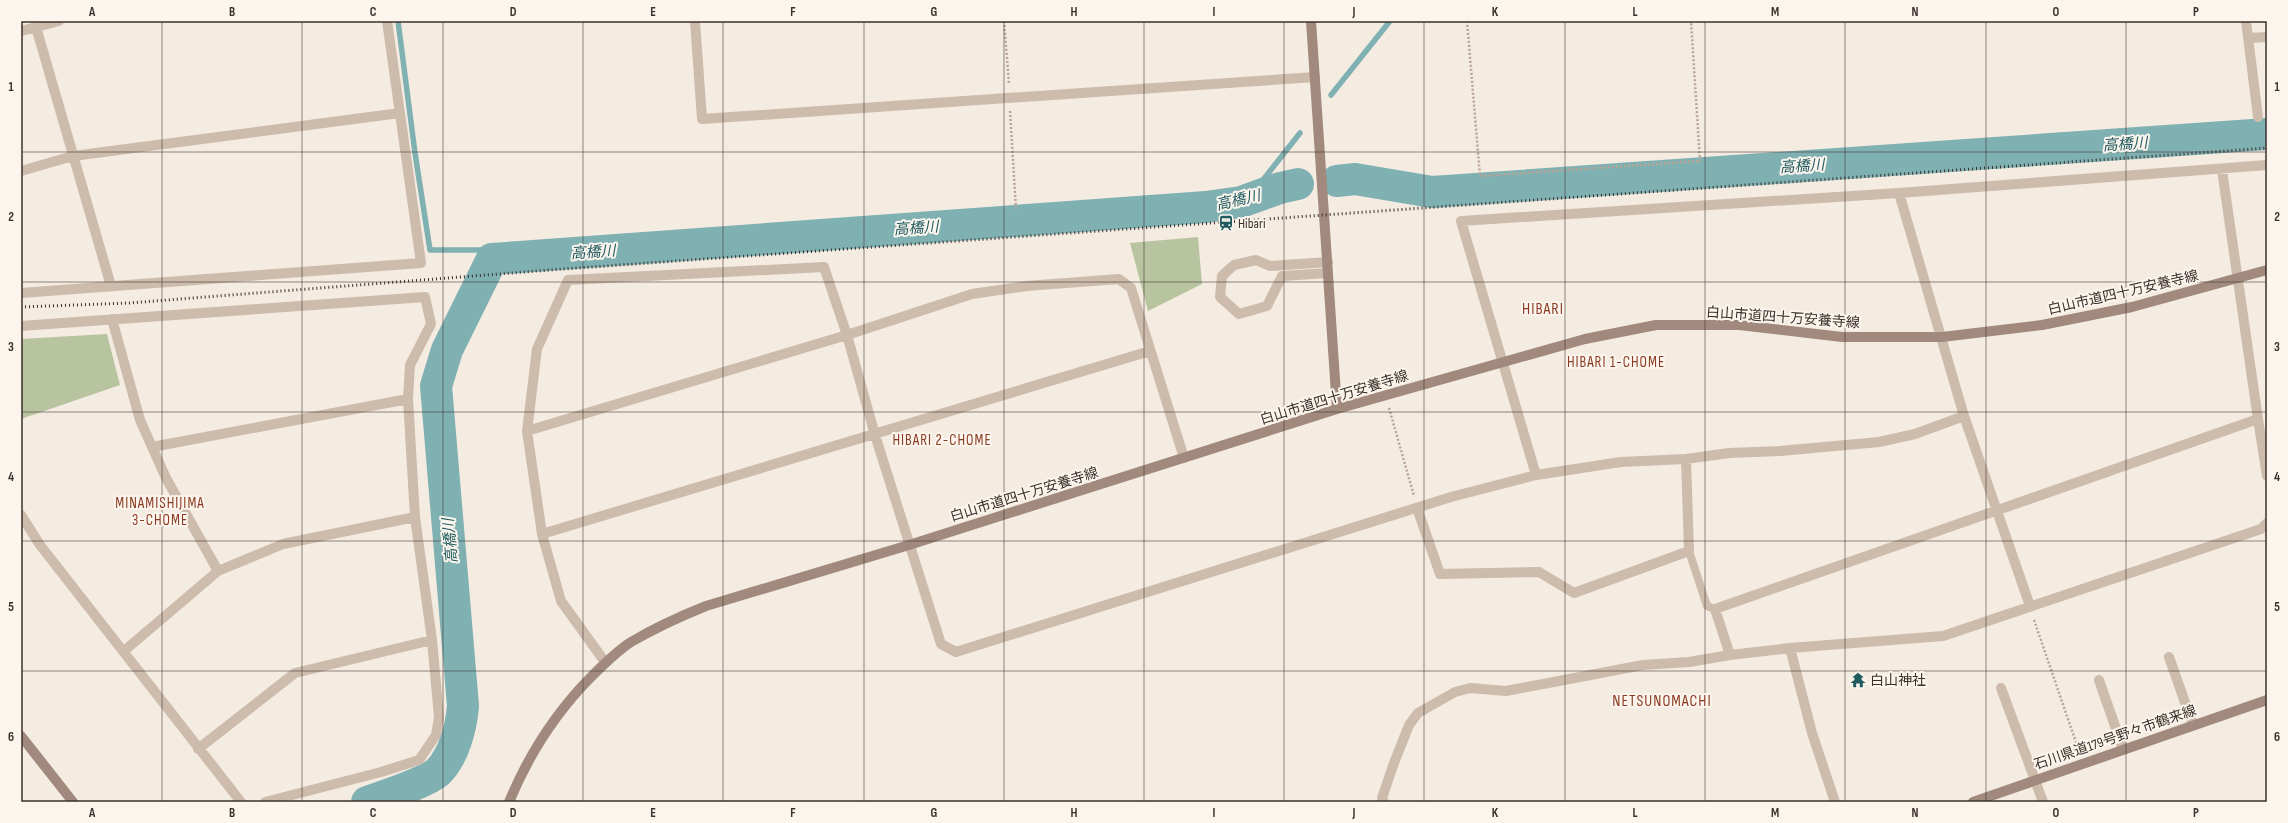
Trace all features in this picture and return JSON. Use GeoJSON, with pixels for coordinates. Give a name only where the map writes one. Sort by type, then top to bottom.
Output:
{"type":"FeatureCollection","features":[{"type":"Feature","properties":{"kind":"street"},"geometry":{"type":"LineString","coordinates":[[21,31],[59,21]]}},
{"type":"Feature","properties":{"kind":"street"},"geometry":{"type":"LineString","coordinates":[[21,293],[422,263],[388,21]]}},
{"type":"Feature","properties":{"kind":"street"},"geometry":{"type":"LineString","coordinates":[[695,21],[702,119],[1315,77]]}},
{"type":"Feature","properties":{"kind":"street"},"geometry":{"type":"LineString","coordinates":[[1311,21],[1337,409]]}},
{"type":"Feature","properties":{"kind":"street"},"geometry":{"type":"LineString","coordinates":[[2246,21],[2258,117]]}},
{"type":"Feature","properties":{"kind":"street"},"geometry":{"type":"LineString","coordinates":[[36,27],[111,286]]}},
{"type":"Feature","properties":{"kind":"street"},"geometry":{"type":"LineString","coordinates":[[2248,38],[2267,37]]}},
{"type":"Feature","properties":{"kind":"street"},"geometry":{"type":"LineString","coordinates":[[21,171],[73,156],[400,113]]}},
{"type":"Feature","properties":{"kind":"street"},"geometry":{"type":"LineString","coordinates":[[1536,475],[1462,221],[1899,193],[2222,170],[2267,165]]}},
{"type":"Feature","properties":{"kind":"street"},"geometry":{"type":"LineString","coordinates":[[2222,170],[2267,476]]}},
{"type":"Feature","properties":{"kind":"street"},"geometry":{"type":"LineString","coordinates":[[1899,193],[1964,416],[1995,511],[2030,606]]}},
{"type":"Feature","properties":{"kind":"street"},"geometry":{"type":"LineString","coordinates":[[1328,262],[1270,266],[1256,260],[1234,264],[1222,276],[1220,296],[1239,314],[1267,306],[1282,276],[1328,273]]}},
{"type":"Feature","properties":{"kind":"street"},"geometry":{"type":"LineString","coordinates":[[605,662],[561,601],[542,534],[527,431],[537,349],[568,280],[824,267],[847,335],[909,545],[941,644],[956,652],[1417,508],[1536,475],[1621,462],[1686,459],[1729,453],[1780,451],[1879,442],[1915,434],[1964,416]]}},
{"type":"Feature","properties":{"kind":"street","name":"白山市道四十万安養寺線"},"geometry":{"type":"LineString","coordinates":[[509,802],[522,770],[552,722],[568,700],[605,662],[631,642],[681,616],[706,606],[909,545],[1337,409],[1585,338],[1656,325],[1739,325],[1842,337],[1942,337],[2042,325],[2132,307],[2267,270]]}},
{"type":"Feature","properties":{"kind":"street"},"geometry":{"type":"LineString","coordinates":[[527,431],[847,335],[972,294],[1027,286],[1119,279],[1131,288],[1184,458]]}},
{"type":"Feature","properties":{"kind":"street"},"geometry":{"type":"LineString","coordinates":[[21,326],[425,297],[431,324],[410,365],[408,399],[415,517],[432,640],[439,717],[436,735],[419,760],[381,772],[266,802]]}},
{"type":"Feature","properties":{"kind":"street"},"geometry":{"type":"LineString","coordinates":[[112,319],[140,420],[166,478],[218,571]]}},
{"type":"Feature","properties":{"kind":"street"},"geometry":{"type":"LineString","coordinates":[[542,534],[876,435],[1150,351]]}},
{"type":"Feature","properties":{"kind":"street"},"geometry":{"type":"LineString","coordinates":[[152,447],[408,399]]}},
{"type":"Feature","properties":{"kind":"street"},"geometry":{"type":"LineString","coordinates":[[1730,655],[1715,609],[2258,419]]}},
{"type":"Feature","properties":{"kind":"street"},"geometry":{"type":"LineString","coordinates":[[1417,508],[1440,574],[1538,572],[1574,593],[1689,551],[1686,459]]}},
{"type":"Feature","properties":{"kind":"street"},"geometry":{"type":"LineString","coordinates":[[21,515],[40,545],[124,651],[198,749],[241,802]]}},
{"type":"Feature","properties":{"kind":"street"},"geometry":{"type":"LineString","coordinates":[[124,651],[218,571],[284,544],[415,517]]}},
{"type":"Feature","properties":{"kind":"street"},"geometry":{"type":"LineString","coordinates":[[1384,802],[1382,798],[1409,725],[1418,713],[1455,692],[1470,688],[1506,691],[1643,665],[1689,662],[1730,655],[1790,648],[1943,636],[2265,528]]}},
{"type":"Feature","properties":{"kind":"street"},"geometry":{"type":"LineString","coordinates":[[198,749],[295,672],[432,640]]}},
{"type":"Feature","properties":{"kind":"street"},"geometry":{"type":"LineString","coordinates":[[1790,648],[1812,733],[1835,802]]}},
{"type":"Feature","properties":{"kind":"street"},"geometry":{"type":"LineString","coordinates":[[2169,657],[2193,725]]}},
{"type":"Feature","properties":{"kind":"street"},"geometry":{"type":"LineString","coordinates":[[2099,680],[2123,749]]}},
{"type":"Feature","properties":{"kind":"street"},"geometry":{"type":"LineString","coordinates":[[2002,688],[2042,802]]}},
{"type":"Feature","properties":{"kind":"street","name":"石川県道179号野々市鶴来線"},"geometry":{"type":"LineString","coordinates":[[1973,802],[2267,700]]}},
{"type":"Feature","properties":{"kind":"street"},"geometry":{"type":"LineString","coordinates":[[21,736],[73,802]]}},
{"type":"Feature","properties":{"kind":"lane"},"geometry":{"type":"LineString","coordinates":[[1689,551],[1707,606],[1715,609]]}},
{"type":"Feature","properties":{"kind":"path"},"geometry":{"type":"LineString","coordinates":[[1004,21],[1016,209]]}},
{"type":"Feature","properties":{"kind":"path"},"geometry":{"type":"LineString","coordinates":[[1467,21],[1480,176],[1700,161],[1691,21]]}},
{"type":"Feature","properties":{"kind":"path"},"geometry":{"type":"LineString","coordinates":[[1385,395],[1417,508]]}},
{"type":"Feature","properties":{"kind":"path"},"geometry":{"type":"LineString","coordinates":[[2030,606],[2083,763]]}},
{"type":"Feature","properties":{"kind":"green space"},"geometry":{"type":"Polygon","coordinates":[[[1198,237],[1202,284],[1148,311],[1130,243],[1198,237]]]}},
{"type":"Feature","properties":{"kind":"green space"},"geometry":{"type":"Polygon","coordinates":[[[107,334],[120,385],[21,419],[21,339],[107,334]]]}},
{"type":"Feature","properties":{"kind":"waterway"},"geometry":{"type":"LineString","coordinates":[[398,21],[415,153],[430,250],[482,250],[492,259]]}},
{"type":"Feature","properties":{"kind":"waterway"},"geometry":{"type":"LineString","coordinates":[[1331,95],[1390,21]]}},
{"type":"Feature","properties":{"kind":"waterway"},"geometry":{"type":"LineString","coordinates":[[1241,202],[1259,185],[1300,133]]}},
{"type":"Feature","properties":{"kind":"waterway","name":"高橋川"},"geometry":{"type":"LineString","coordinates":[[1337,181],[1355,179],[1432,192],[2267,134]]}},
{"type":"Feature","properties":{"kind":"waterway","name":"高橋川"},"geometry":{"type":"LineString","coordinates":[[367,802],[414,785],[438,772],[444,765],[456,741],[463,706],[436,386],[447,350],[492,259],[1206,207],[1241,202],[1280,188],[1298,184]]}},
{"type":"Feature","properties":{"kind":"railway"},"geometry":{"type":"LineString","coordinates":[[21,307],[129,303],[550,270],[2267,148]]}},
{"type":"Feature","properties":{"kind":"place","name":"Hibari"},"geometry":{"type":"Point","coordinates":[1226,223]}},
{"type":"Feature","properties":{"kind":"place","name":"白山神社"},"geometry":{"type":"Point","coordinates":[1858,680]}},
{"type":"Feature","properties":{"kind":"district","name":"HIBARI"},"geometry":{"type":"Point","coordinates":[1543,308]}},
{"type":"Feature","properties":{"kind":"district","name":"HIBARI 1-CHOME"},"geometry":{"type":"Point","coordinates":[1616,362]}},
{"type":"Feature","properties":{"kind":"district","name":"HIBARI 2-CHOME"},"geometry":{"type":"Point","coordinates":[942,440]}},
{"type":"Feature","properties":{"kind":"district","name":"MINAMISHIJIMA 3-CHOME"},"geometry":{"type":"Point","coordinates":[160,512]}},
{"type":"Feature","properties":{"kind":"district","name":"NETSUNOMACHI"},"geometry":{"type":"Point","coordinates":[1662,700]}}]}
